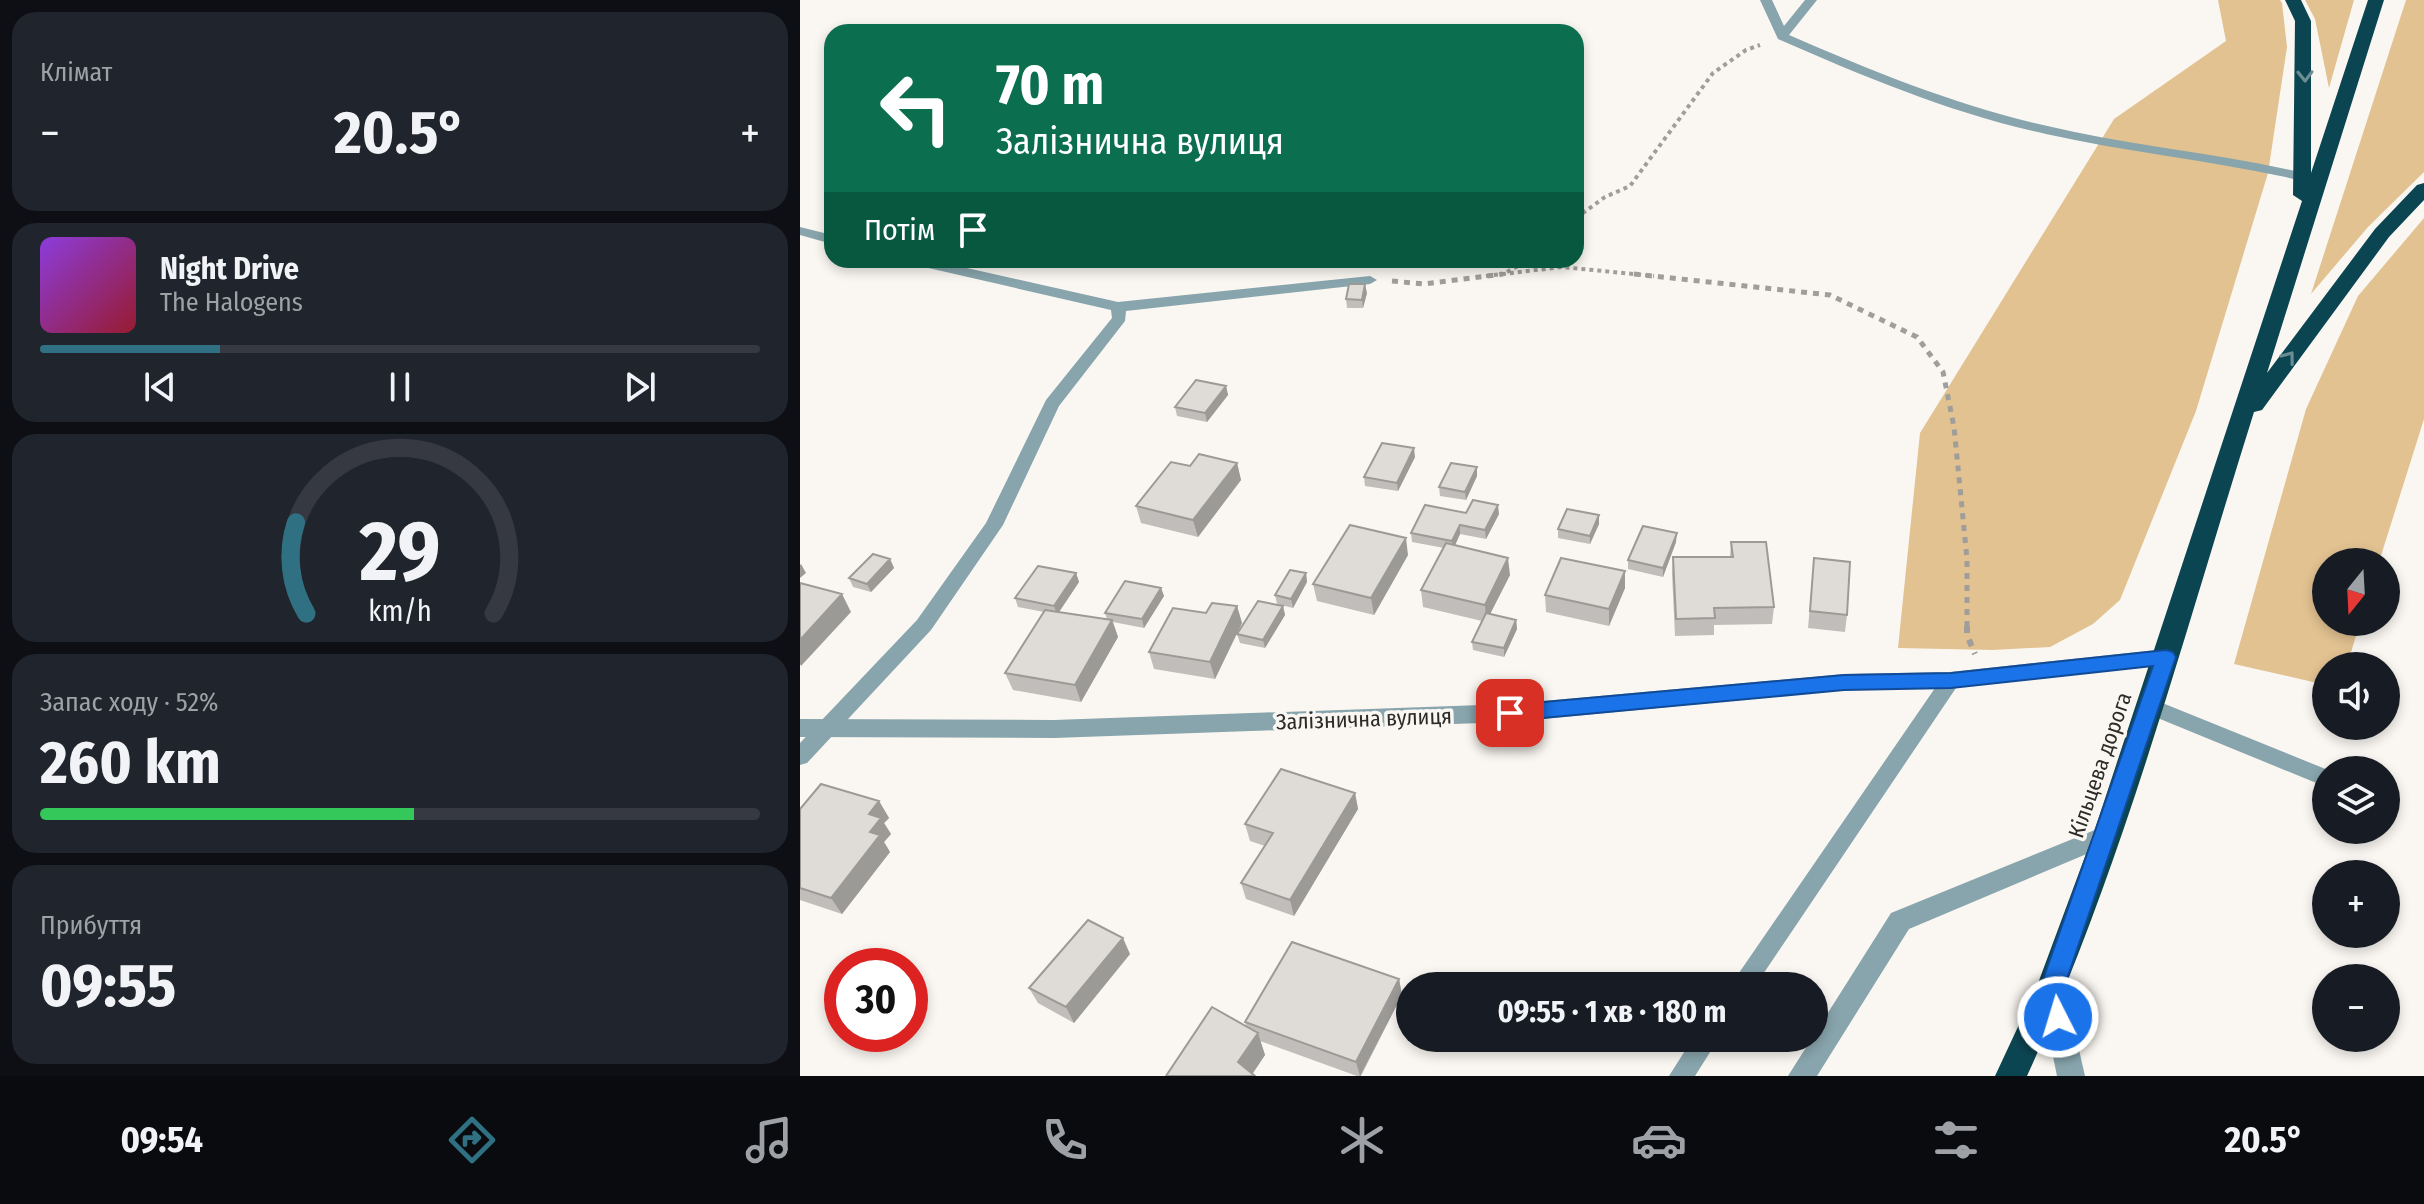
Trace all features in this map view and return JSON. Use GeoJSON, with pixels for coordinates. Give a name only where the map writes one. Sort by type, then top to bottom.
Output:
{"type":"FeatureCollection","features":[{"type":"Feature","properties":{"kind":"highway"},"geometry":{"type":"LineString","coordinates":[[2293,0],[2303,21],[2302,223]]}},
{"type":"Feature","properties":{"kind":"highway"},"geometry":{"type":"LineString","coordinates":[[2302,223],[2376,0]]}},
{"type":"Feature","properties":{"kind":"highway"},"geometry":{"type":"LineString","coordinates":[[2243,420],[2382,233],[2424,189]]}},
{"type":"Feature","properties":{"kind":"highway","name":"Кільцева дорога"},"geometry":{"type":"LineString","coordinates":[[2011,1076],[2052,988],[2107,835],[2243,420],[2302,223]]}},
{"type":"Feature","properties":{"kind":"street","name":"Залізнична вулиця"},"geometry":{"type":"LineString","coordinates":[[800,728],[1054,729],[1510,713],[1844,682],[1951,680],[2166,657]]}},
{"type":"Feature","properties":{"kind":"street"},"geometry":{"type":"LineString","coordinates":[[1802,1076],[1900,921],[2107,835]]}},
{"type":"Feature","properties":{"kind":"street"},"geometry":{"type":"LineString","coordinates":[[2052,988],[2071,1076]]}},
{"type":"Feature","properties":{"kind":"lane"},"geometry":{"type":"LineString","coordinates":[[1766,0],[1782,36],[1922,94],[2042,129],[2137,148],[2244,162],[2303,177]]}},
{"type":"Feature","properties":{"kind":"lane"},"geometry":{"type":"LineString","coordinates":[[1782,36],[1811,0]]}},
{"type":"Feature","properties":{"kind":"lane"},"geometry":{"type":"LineString","coordinates":[[800,231],[824,238]]}},
{"type":"Feature","properties":{"kind":"lane"},"geometry":{"type":"LineString","coordinates":[[946,268],[1118,307],[1370,280]]}},
{"type":"Feature","properties":{"kind":"lane"},"geometry":{"type":"LineString","coordinates":[[800,757],[924,625],[985,537],[1052,404],[1120,318],[1118,307]]}},
{"type":"Feature","properties":{"kind":"lane"},"geometry":{"type":"LineString","coordinates":[[1752,972],[1951,680]]}},
{"type":"Feature","properties":{"kind":"lane"},"geometry":{"type":"LineString","coordinates":[[2150,706],[2312,772]]}},
{"type":"Feature","properties":{"kind":"lane"},"geometry":{"type":"LineString","coordinates":[[1681,1076],[1697,1052]]}},
{"type":"Feature","properties":{"kind":"path"},"geometry":{"type":"LineString","coordinates":[[1584,212],[1605,197],[1630,186],[1713,73],[1746,50],[1782,36]]}},
{"type":"Feature","properties":{"kind":"path"},"geometry":{"type":"LineString","coordinates":[[1503,274],[1514,268]]}},
{"type":"Feature","properties":{"kind":"path"},"geometry":{"type":"LineString","coordinates":[[1370,280],[1424,284],[1554,268]]}},
{"type":"Feature","properties":{"kind":"path"},"geometry":{"type":"LineString","coordinates":[[1572,268],[1830,295],[1917,337],[1943,372],[1960,474],[1967,559],[1967,635],[1986,676]]}},
{"type":"Feature","properties":{"kind":"shaded area"},"geometry":{"type":"Polygon","coordinates":[[[2218,0],[2280,0],[2282,3],[2287,47],[2268,173],[2196,411],[2120,600],[2093,624],[2050,647],[1992,650],[1898,648],[1920,433],[2114,119],[2226,41],[2218,0]]]}},
{"type":"Feature","properties":{"kind":"shaded area"},"geometry":{"type":"Polygon","coordinates":[[[2305,0],[2354,0],[2329,88],[2315,19],[2305,0]]]}},
{"type":"Feature","properties":{"kind":"shaded area"},"geometry":{"type":"Polygon","coordinates":[[[2406,0],[2424,0],[2424,172],[2368,227],[2311,294],[2406,0]]]}},
{"type":"Feature","properties":{"kind":"shaded area"},"geometry":{"type":"Polygon","coordinates":[[[2424,218],[2424,419],[2383,548],[2312,548],[2312,636],[2356,636],[2351,652],[2312,652],[2312,682],[2234,664],[2306,409],[2358,296],[2424,218]]]}},
{"type":"Feature","properties":{"kind":"building"},"geometry":{"type":"Polygon","coordinates":[[[1349,284],[1365,284],[1362,300],[1346,299],[1349,284]]]}},
{"type":"Feature","properties":{"kind":"building"},"geometry":{"type":"Polygon","coordinates":[[[1196,380],[1226,386],[1205,413],[1175,407],[1196,380]]]}},
{"type":"Feature","properties":{"kind":"building"},"geometry":{"type":"Polygon","coordinates":[[[1382,443],[1414,448],[1397,483],[1364,477],[1382,443]]]}},
{"type":"Feature","properties":{"kind":"building"},"geometry":{"type":"Polygon","coordinates":[[[1199,454],[1237,463],[1193,520],[1136,506],[1171,462],[1190,466],[1199,454]]]}},
{"type":"Feature","properties":{"kind":"building"},"geometry":{"type":"Polygon","coordinates":[[[1451,463],[1477,467],[1465,492],[1439,487],[1451,463]]]}},
{"type":"Feature","properties":{"kind":"building"},"geometry":{"type":"Polygon","coordinates":[[[1473,500],[1498,505],[1485,530],[1460,525],[1452,541],[1411,533],[1425,505],[1466,513],[1473,500]]]}},
{"type":"Feature","properties":{"kind":"building"},"geometry":{"type":"Polygon","coordinates":[[[1567,509],[1599,515],[1590,536],[1558,529],[1567,509]]]}},
{"type":"Feature","properties":{"kind":"building"},"geometry":{"type":"Polygon","coordinates":[[[1350,525],[1406,538],[1371,598],[1313,584],[1350,525]]]}},
{"type":"Feature","properties":{"kind":"building"},"geometry":{"type":"Polygon","coordinates":[[[1643,526],[1677,533],[1663,568],[1628,560],[1643,526]]]}},
{"type":"Feature","properties":{"kind":"building"},"geometry":{"type":"Polygon","coordinates":[[[1731,542],[1766,542],[1774,607],[1714,608],[1715,618],[1676,619],[1673,557],[1733,557],[1731,542]]]}},
{"type":"Feature","properties":{"kind":"building"},"geometry":{"type":"Polygon","coordinates":[[[1446,543],[1508,558],[1485,605],[1421,590],[1446,543]]]}},
{"type":"Feature","properties":{"kind":"building"},"geometry":{"type":"Polygon","coordinates":[[[873,554],[890,559],[867,584],[849,578],[873,554]]]}},
{"type":"Feature","properties":{"kind":"building"},"geometry":{"type":"Polygon","coordinates":[[[1561,558],[1625,571],[1609,609],[1545,595],[1561,558]]]}},
{"type":"Feature","properties":{"kind":"building"},"geometry":{"type":"Polygon","coordinates":[[[1814,558],[1850,562],[1847,615],[1810,611],[1814,558]]]}},
{"type":"Feature","properties":{"kind":"building"},"geometry":{"type":"Polygon","coordinates":[[[1038,566],[1076,573],[1054,606],[1015,598],[1038,566]]]}},
{"type":"Feature","properties":{"kind":"building"},"geometry":{"type":"Polygon","coordinates":[[[1290,570],[1306,573],[1291,599],[1275,595],[1290,570]]]}},
{"type":"Feature","properties":{"kind":"building"},"geometry":{"type":"Polygon","coordinates":[[[1125,581],[1161,588],[1142,619],[1105,613],[1125,581]]]}},
{"type":"Feature","properties":{"kind":"building"},"geometry":{"type":"Polygon","coordinates":[[[800,583],[842,594],[800,640],[800,583]]]}},
{"type":"Feature","properties":{"kind":"building"},"geometry":{"type":"Polygon","coordinates":[[[1258,601],[1283,606],[1263,640],[1237,634],[1258,601]]]}},
{"type":"Feature","properties":{"kind":"building"},"geometry":{"type":"Polygon","coordinates":[[[1212,603],[1237,606],[1210,662],[1149,652],[1173,608],[1206,613],[1212,603]]]}},
{"type":"Feature","properties":{"kind":"building"},"geometry":{"type":"Polygon","coordinates":[[[1045,610],[1112,620],[1075,685],[1005,673],[1045,610]]]}},
{"type":"Feature","properties":{"kind":"building"},"geometry":{"type":"Polygon","coordinates":[[[1486,613],[1516,620],[1504,648],[1472,642],[1486,613]]]}},
{"type":"Feature","properties":{"kind":"building"},"geometry":{"type":"Polygon","coordinates":[[[1281,769],[1355,793],[1290,900],[1241,883],[1273,833],[1245,824],[1281,769]]]}},
{"type":"Feature","properties":{"kind":"building"},"geometry":{"type":"Polygon","coordinates":[[[821,784],[879,801],[869,814],[881,818],[870,832],[880,835],[831,898],[800,888],[800,809],[821,784]]]}},
{"type":"Feature","properties":{"kind":"building"},"geometry":{"type":"Polygon","coordinates":[[[1088,920],[1123,938],[1066,1007],[1029,988],[1088,920]]]}},
{"type":"Feature","properties":{"kind":"building"},"geometry":{"type":"Polygon","coordinates":[[[1292,942],[1396,978],[1396,985],[1356,1062],[1245,1022],[1292,942]]]}},
{"type":"Feature","properties":{"kind":"building"},"geometry":{"type":"Polygon","coordinates":[[[1212,1007],[1258,1033],[1238,1062],[1255,1076],[1166,1076],[1212,1007]]]}},
{"type":"Feature","properties":{"kind":"route"},"geometry":{"type":"LineString","coordinates":[[1510,713],[1844,682],[1951,680],[2166,657],[2052,988],[2058,1017]]}}]}
